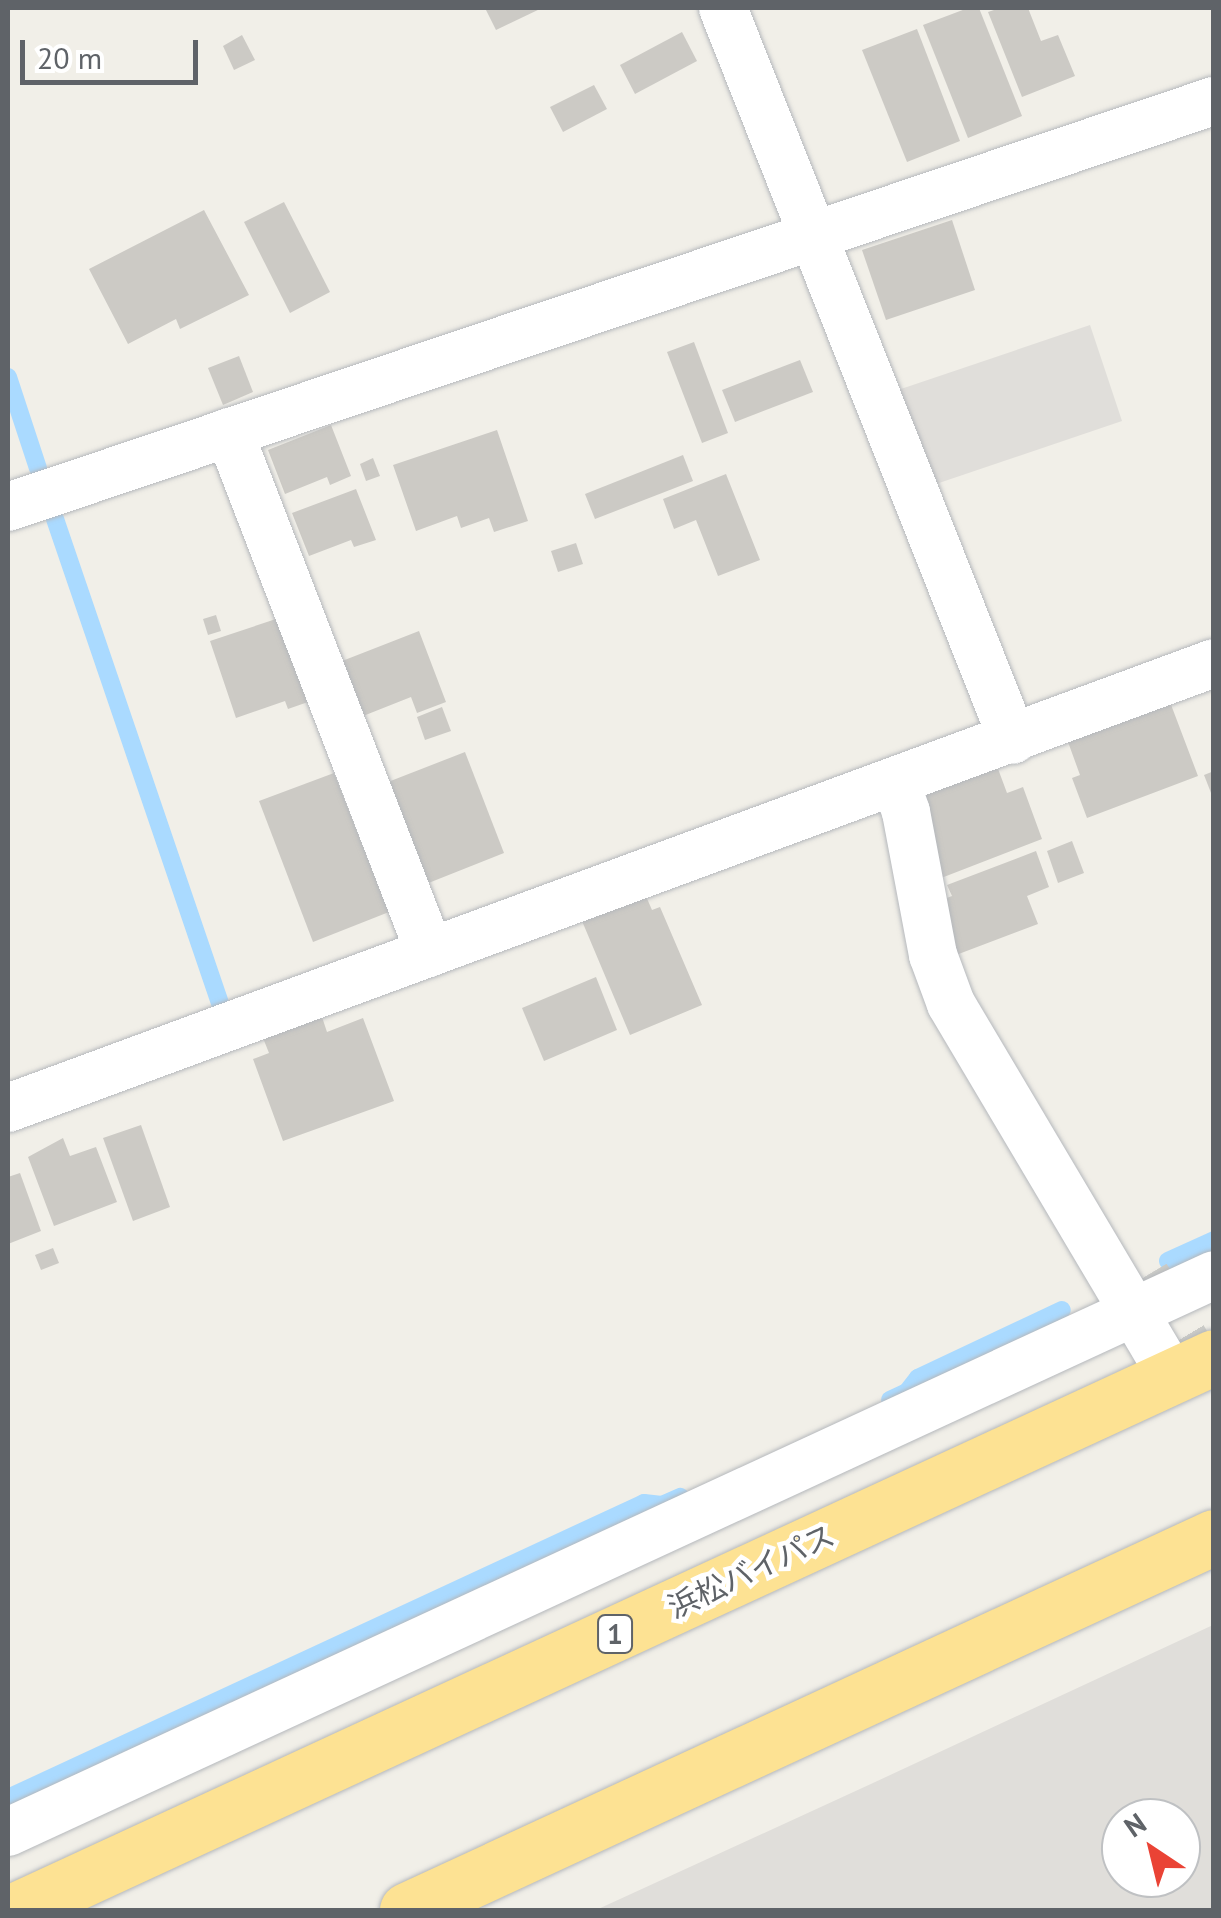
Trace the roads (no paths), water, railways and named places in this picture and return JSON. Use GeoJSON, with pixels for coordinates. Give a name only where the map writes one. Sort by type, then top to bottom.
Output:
{"type":"FeatureCollection","features":[{"type":"Feature","properties":{"kind":"highway","name":"浜松バイパス"},"geometry":{"type":"LineString","coordinates":[[16,1910],[1193,1367]]}},
{"type":"Feature","properties":{"kind":"highway"},"geometry":{"type":"LineString","coordinates":[[407,1910],[1214,1537]]}},
{"type":"Feature","properties":{"kind":"street"},"geometry":{"type":"LineString","coordinates":[[723,8],[1013,740]]}},
{"type":"Feature","properties":{"kind":"street"},"geometry":{"type":"LineString","coordinates":[[8,507],[1214,101]]}},
{"type":"Feature","properties":{"kind":"street"},"geometry":{"type":"LineString","coordinates":[[229,432],[430,953]]}},
{"type":"Feature","properties":{"kind":"street"},"geometry":{"type":"LineString","coordinates":[[8,1108],[1214,663]]}},
{"type":"Feature","properties":{"kind":"street"},"geometry":{"type":"LineString","coordinates":[[896,783],[906,812],[933,955],[966,1032],[991,1016],[1140,1294],[1193,1367]]}},
{"type":"Feature","properties":{"kind":"street"},"geometry":{"type":"LineString","coordinates":[[8,1832],[1140,1294],[1214,1274]]}},
{"type":"Feature","properties":{"kind":"waterway"},"geometry":{"type":"LineString","coordinates":[[8,377],[38,468]]}},
{"type":"Feature","properties":{"kind":"waterway"},"geometry":{"type":"LineString","coordinates":[[55,519],[222,1009]]}},
{"type":"Feature","properties":{"kind":"waterway"},"geometry":{"type":"LineString","coordinates":[[1168,1261],[1214,1240]]}},
{"type":"Feature","properties":{"kind":"waterway"},"geometry":{"type":"LineString","coordinates":[[890,1400],[907,1392],[918,1378],[1062,1310]]}},
{"type":"Feature","properties":{"kind":"waterway"},"geometry":{"type":"LineString","coordinates":[[8,1798],[644,1503],[662,1505],[680,1497]]}},
{"type":"Feature","properties":{"kind":"tunnel"},"geometry":{"type":"LineString","coordinates":[[1146,1276],[1214,1389]]}}]}
